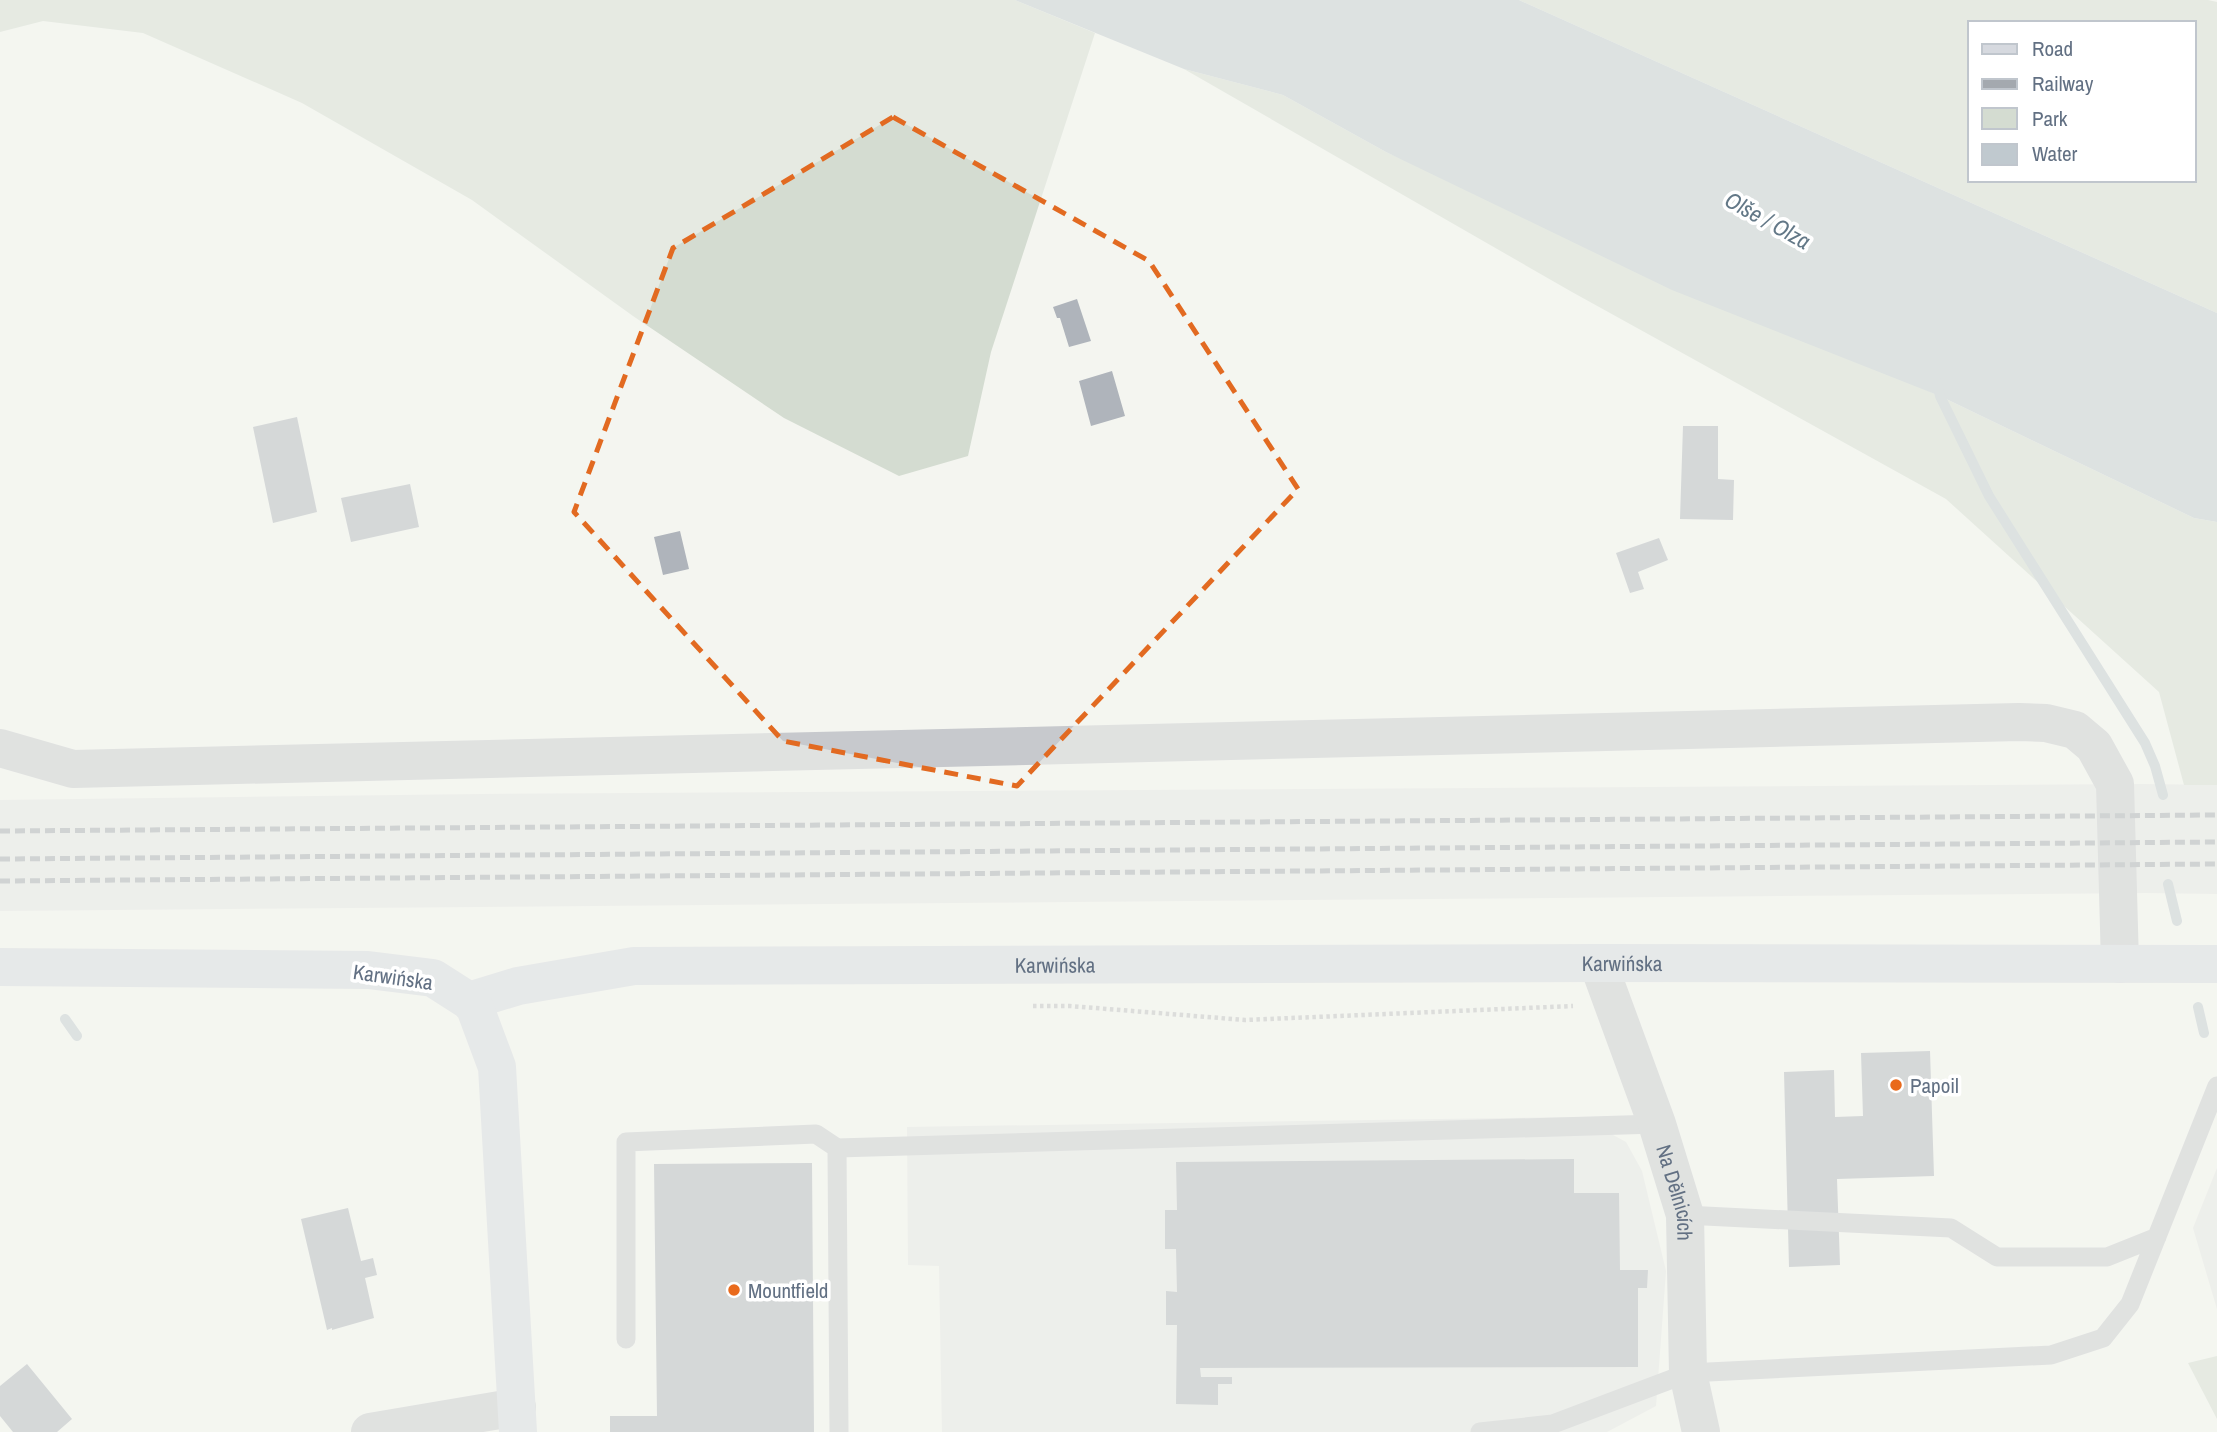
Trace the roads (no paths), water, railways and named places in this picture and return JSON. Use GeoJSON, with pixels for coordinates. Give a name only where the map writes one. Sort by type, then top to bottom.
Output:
{"type":"FeatureCollection","features":[{"type":"Feature","properties":{"kind":"main road","name":"Karwińska"},"geometry":{"type":"LineString","coordinates":[[0,967],[368,970],[433,978],[469,1001],[518,986],[634,966],[2217,964]]}},
{"type":"Feature","properties":{"kind":"main road"},"geometry":{"type":"LineString","coordinates":[[469,1001],[475,1008],[497,1067],[517,1420]]}},
{"type":"Feature","properties":{"kind":"street"},"geometry":{"type":"LineString","coordinates":[[0,748],[73,768],[2046,723],[2075,730],[2094,746],[2115,784],[2120,964]]}},
{"type":"Feature","properties":{"kind":"street","name":"Na Dělnicích"},"geometry":{"type":"LineString","coordinates":[[1598,963],[1657,1124],[1685,1215],[1688,1373],[1702,1432]]}},
{"type":"Feature","properties":{"kind":"street"},"geometry":{"type":"LineString","coordinates":[[370,1432],[517,1420]]}},
{"type":"Feature","properties":{"kind":"lane"},"geometry":{"type":"LineString","coordinates":[[1480,1432],[1553,1424],[1688,1373],[2051,1356],[2102,1338],[2130,1304],[2217,1086]]}},
{"type":"Feature","properties":{"kind":"lane"},"geometry":{"type":"LineString","coordinates":[[626,1339],[625,1142],[816,1134],[837,1148],[1657,1124]]}},
{"type":"Feature","properties":{"kind":"lane"},"geometry":{"type":"LineString","coordinates":[[837,1148],[839,1432]]}},
{"type":"Feature","properties":{"kind":"lane"},"geometry":{"type":"LineString","coordinates":[[1685,1215],[1951,1228],[1997,1257],[2107,1257],[2157,1237]]}},
{"type":"Feature","properties":{"kind":"water","name":"Olše / Olza"},"geometry":{"type":"Polygon","coordinates":[[[1015,0],[1519,0],[2217,313],[2217,522],[2194,518],[1940,396],[1672,290],[1386,152],[1283,95],[1184,69],[1015,0]]]}},
{"type":"Feature","properties":{"kind":"waterway"},"geometry":{"type":"LineString","coordinates":[[1937,382],[1940,396],[1989,496],[2145,743],[2163,795]]}},
{"type":"Feature","properties":{"kind":"waterway"},"geometry":{"type":"LineString","coordinates":[[2168,884],[2177,921]]}},
{"type":"Feature","properties":{"kind":"waterway"},"geometry":{"type":"LineString","coordinates":[[2198,1007],[2204,1033]]}},
{"type":"Feature","properties":{"kind":"waterway"},"geometry":{"type":"LineString","coordinates":[[65,1019],[77,1036]]}},
{"type":"Feature","properties":{"kind":"railway"},"geometry":{"type":"LineString","coordinates":[[0,831],[2217,815]]}},
{"type":"Feature","properties":{"kind":"railway"},"geometry":{"type":"LineString","coordinates":[[0,859],[2217,842]]}},
{"type":"Feature","properties":{"kind":"railway"},"geometry":{"type":"LineString","coordinates":[[0,881],[2217,864]]}},
{"type":"Feature","properties":{"kind":"place","name":"Papoil"},"geometry":{"type":"Point","coordinates":[1896,1085]}},
{"type":"Feature","properties":{"kind":"place","name":"Mountfield"},"geometry":{"type":"Point","coordinates":[734,1290]}}]}
